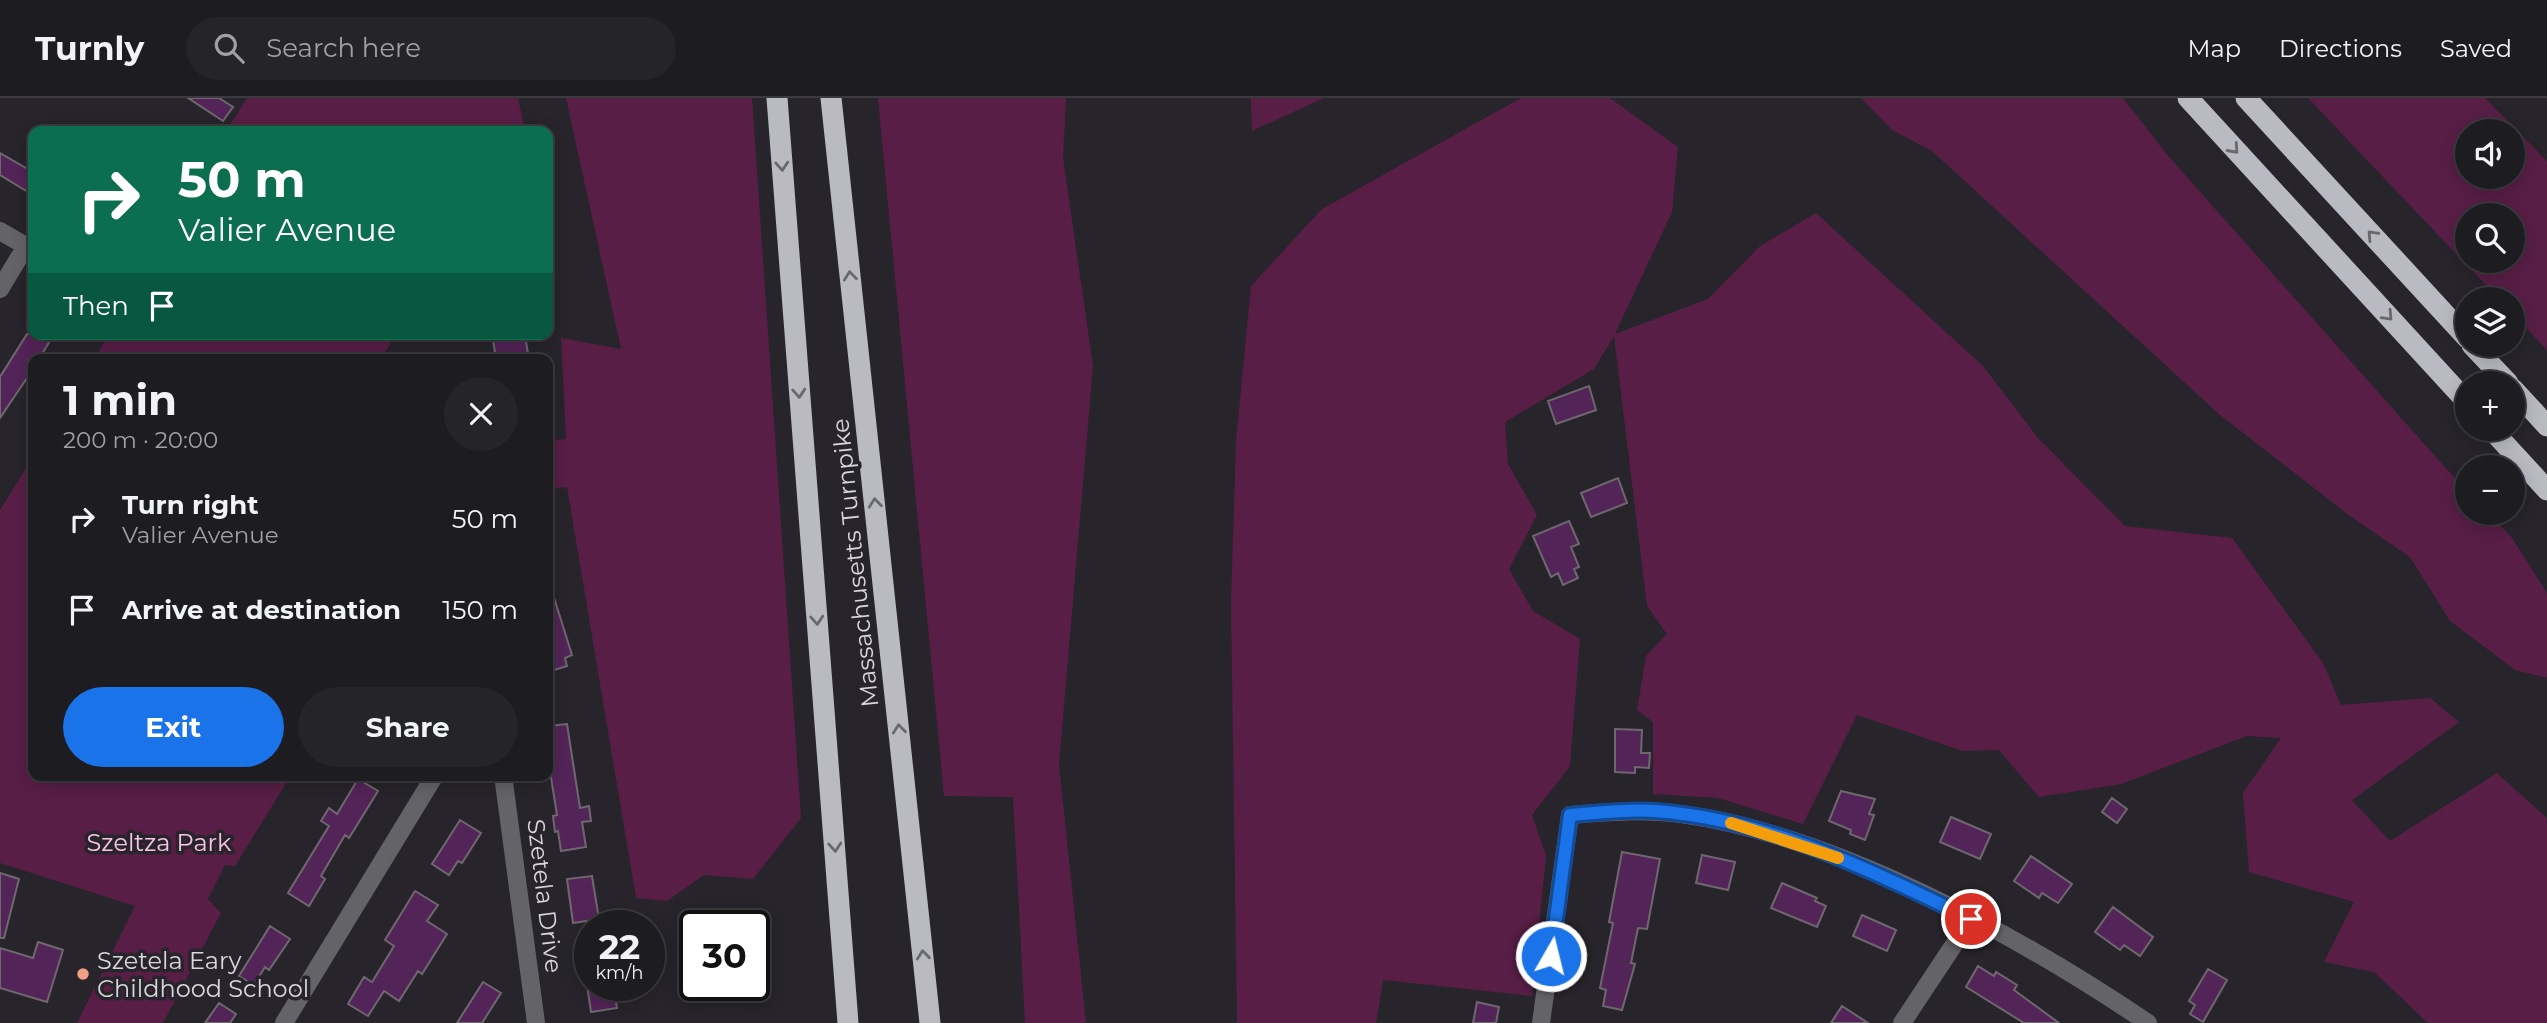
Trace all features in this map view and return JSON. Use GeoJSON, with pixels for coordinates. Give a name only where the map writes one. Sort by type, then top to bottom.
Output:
{"type":"FeatureCollection","features":[{"type":"Feature","properties":{"kind":"highway","name":"Massachusetts Turnpike"},"geometry":{"type":"LineString","coordinates":[[777,98],[848,1023]]}},
{"type":"Feature","properties":{"kind":"highway","name":"Massachusetts Turnpike"},"geometry":{"type":"LineString","coordinates":[[831,98],[930,1023]]}},
{"type":"Feature","properties":{"kind":"highway"},"geometry":{"type":"LineString","coordinates":[[2188,98],[2455,389]]}},
{"type":"Feature","properties":{"kind":"highway"},"geometry":{"type":"LineString","coordinates":[[2246,98],[2455,325]]}},
{"type":"Feature","properties":{"kind":"highway"},"geometry":{"type":"LineString","coordinates":[[2484,357],[2497,371]]}},
{"type":"Feature","properties":{"kind":"highway"},"geometry":{"type":"LineString","coordinates":[[2525,402],[2547,426]]}},
{"type":"Feature","properties":{"kind":"highway"},"geometry":{"type":"LineString","coordinates":[[2502,441],[2547,489]]}},
{"type":"Feature","properties":{"kind":"street"},"geometry":{"type":"LineString","coordinates":[[0,231],[28,248]]}},
{"type":"Feature","properties":{"kind":"street"},"geometry":{"type":"LineString","coordinates":[[0,289],[28,252]]}},
{"type":"Feature","properties":{"kind":"street"},"geometry":{"type":"LineString","coordinates":[[284,1023],[431,781]]}},
{"type":"Feature","properties":{"kind":"street","name":"Szetela Drive"},"geometry":{"type":"LineString","coordinates":[[504,781],[536,1023]]}},
{"type":"Feature","properties":{"kind":"street"},"geometry":{"type":"LineString","coordinates":[[1541,1023],[1571,815],[1655,811],[1749,828],[1850,863],[1971,919],[2051,961],[2148,1023]]}},
{"type":"Feature","properties":{"kind":"street"},"geometry":{"type":"LineString","coordinates":[[1902,1023],[1971,919]]}},
{"type":"Feature","properties":{"kind":"green space"},"geometry":{"type":"Polygon","coordinates":[[[247,98],[518,98],[524,126],[229,126],[247,98]]]}},
{"type":"Feature","properties":{"kind":"green space"},"geometry":{"type":"Polygon","coordinates":[[[566,98],[752,98],[801,818],[753,879],[704,875],[667,901],[636,898],[567,487],[553,488],[553,440],[566,439],[561,338],[621,349],[566,98]]]}},
{"type":"Feature","properties":{"kind":"green space"},"geometry":{"type":"Polygon","coordinates":[[[878,98],[1066,98],[1063,158],[1093,366],[1059,764],[1086,1023],[1025,1023],[1013,797],[944,796],[878,98]]]}},
{"type":"Feature","properties":{"kind":"green space"},"geometry":{"type":"Polygon","coordinates":[[[1251,98],[1324,98],[1252,131],[1251,98]]]}},
{"type":"Feature","properties":{"kind":"green space"},"geometry":{"type":"Polygon","coordinates":[[[1521,98],[1610,98],[1678,147],[1672,212],[1615,334],[1708,299],[1760,246],[1816,213],[1983,366],[2038,438],[2125,526],[2232,538],[2323,663],[2341,705],[2430,698],[2459,722],[2352,800],[2390,841],[2497,773],[2547,818],[2547,1023],[2428,1023],[2374,972],[2324,962],[2354,902],[2249,872],[2243,793],[2281,738],[2247,736],[2121,784],[2039,797],[1999,750],[1963,751],[1857,715],[1803,824],[1718,798],[1653,794],[1653,722],[1637,710],[1646,656],[1667,634],[1647,606],[1614,336],[1594,369],[1505,422],[1508,464],[1537,515],[1509,569],[1533,611],[1580,639],[1570,766],[1532,815],[1546,856],[1532,996],[1383,980],[1376,1023],[1237,1023],[1231,602],[1236,441],[1251,286],[1322,209],[1521,98]]]}},
{"type":"Feature","properties":{"kind":"green space"},"geometry":{"type":"Polygon","coordinates":[[[1861,98],[2123,98],[2169,157],[2455,479],[2455,525],[2500,525],[2512,538],[2547,593],[2547,678],[2515,670],[2450,621],[2410,557],[2350,516],[2220,415],[1932,151],[1892,130],[1861,98]]]}},
{"type":"Feature","properties":{"kind":"green space"},"geometry":{"type":"Polygon","coordinates":[[[2308,98],[2485,98],[2506,119],[2455,119],[2455,189],[2525,189],[2525,139],[2547,161],[2547,350],[2525,327],[2525,287],[2488,287],[2474,273],[2525,273],[2525,203],[2455,203],[2455,253],[2308,98]]]}},
{"type":"Feature","properties":{"kind":"green space"},"geometry":{"type":"Polygon","coordinates":[[[105,340],[393,340],[383,354],[98,354],[105,340]]]}},
{"type":"Feature","properties":{"kind":"green space","name":"Szeltza Park"},"geometry":{"type":"Polygon","coordinates":[[[28,465],[28,781],[287,781],[235,866],[225,865],[208,899],[221,913],[163,1023],[77,1023],[135,906],[0,863],[0,510],[28,465]]]}},
{"type":"Feature","properties":{"kind":"building"},"geometry":{"type":"Polygon","coordinates":[[[188,98],[219,98],[233,107],[223,121],[188,98]]]}},
{"type":"Feature","properties":{"kind":"building"},"geometry":{"type":"Polygon","coordinates":[[[0,153],[28,169],[28,192],[0,175],[0,153]]]}},
{"type":"Feature","properties":{"kind":"building"},"geometry":{"type":"Polygon","coordinates":[[[27,334],[28,340],[50,340],[42,354],[28,354],[28,376],[0,418],[0,377],[27,334]]]}},
{"type":"Feature","properties":{"kind":"building"},"geometry":{"type":"Polygon","coordinates":[[[493,340],[526,340],[528,354],[495,354],[493,340]]]}},
{"type":"Feature","properties":{"kind":"building"},"geometry":{"type":"Polygon","coordinates":[[[1589,386],[1596,410],[1556,424],[1548,401],[1589,386]]]}},
{"type":"Feature","properties":{"kind":"building"},"geometry":{"type":"Polygon","coordinates":[[[1618,478],[1627,503],[1591,517],[1581,493],[1618,478]]]}},
{"type":"Feature","properties":{"kind":"building"},"geometry":{"type":"Polygon","coordinates":[[[1569,521],[1579,544],[1571,547],[1579,567],[1574,569],[1578,578],[1563,585],[1558,573],[1551,577],[1533,536],[1569,521]]]}},
{"type":"Feature","properties":{"kind":"building"},"geometry":{"type":"Polygon","coordinates":[[[553,594],[572,655],[565,658],[567,666],[553,670],[553,594]]]}},
{"type":"Feature","properties":{"kind":"building"},"geometry":{"type":"Polygon","coordinates":[[[567,724],[580,808],[589,806],[591,821],[582,822],[586,847],[561,851],[558,831],[555,832],[553,816],[557,815],[552,781],[553,725],[567,724]]]}},
{"type":"Feature","properties":{"kind":"building"},"geometry":{"type":"Polygon","coordinates":[[[1615,729],[1642,730],[1641,753],[1650,753],[1649,768],[1635,767],[1635,773],[1615,772],[1615,729]]]}},
{"type":"Feature","properties":{"kind":"building"},"geometry":{"type":"Polygon","coordinates":[[[357,781],[378,791],[349,838],[345,835],[321,876],[325,879],[309,906],[288,893],[329,826],[321,821],[329,808],[337,814],[357,781]]]}},
{"type":"Feature","properties":{"kind":"building"},"geometry":{"type":"Polygon","coordinates":[[[1841,791],[1875,799],[1869,814],[1874,815],[1865,840],[1850,834],[1851,830],[1829,821],[1841,791]]]}},
{"type":"Feature","properties":{"kind":"building"},"geometry":{"type":"Polygon","coordinates":[[[2112,798],[2127,809],[2117,823],[2102,812],[2112,798]]]}},
{"type":"Feature","properties":{"kind":"building"},"geometry":{"type":"Polygon","coordinates":[[[1951,817],[1991,834],[1980,859],[1940,842],[1951,817]]]}},
{"type":"Feature","properties":{"kind":"building"},"geometry":{"type":"Polygon","coordinates":[[[460,820],[481,833],[462,863],[458,861],[449,875],[432,864],[460,820]]]}},
{"type":"Feature","properties":{"kind":"building"},"geometry":{"type":"Polygon","coordinates":[[[1622,852],[1660,859],[1647,929],[1638,928],[1631,963],[1635,964],[1622,1010],[1603,1006],[1606,990],[1600,988],[1613,923],[1609,922],[1622,852]]]}},
{"type":"Feature","properties":{"kind":"building"},"geometry":{"type":"Polygon","coordinates":[[[1702,855],[1735,862],[1728,890],[1696,883],[1702,855]]]}},
{"type":"Feature","properties":{"kind":"building"},"geometry":{"type":"Polygon","coordinates":[[[2031,856],[2072,884],[2058,903],[2042,893],[2039,898],[2014,881],[2031,856]]]}},
{"type":"Feature","properties":{"kind":"building"},"geometry":{"type":"Polygon","coordinates":[[[0,873],[19,879],[4,938],[0,938],[0,873]]]}},
{"type":"Feature","properties":{"kind":"building"},"geometry":{"type":"Polygon","coordinates":[[[592,876],[598,910],[574,910],[573,923],[567,879],[592,876]]]}},
{"type":"Feature","properties":{"kind":"building"},"geometry":{"type":"Polygon","coordinates":[[[1782,883],[1817,898],[1815,901],[1826,906],[1817,927],[1771,908],[1782,883]]]}},
{"type":"Feature","properties":{"kind":"building"},"geometry":{"type":"Polygon","coordinates":[[[415,891],[438,905],[427,921],[447,934],[422,974],[418,971],[399,1001],[384,991],[368,1016],[348,1004],[364,977],[372,982],[394,946],[385,940],[415,891]]]}},
{"type":"Feature","properties":{"kind":"building"},"geometry":{"type":"Polygon","coordinates":[[[2113,907],[2153,937],[2140,956],[2124,945],[2120,950],[2095,932],[2113,907]]]}},
{"type":"Feature","properties":{"kind":"building"},"geometry":{"type":"Polygon","coordinates":[[[1862,915],[1896,930],[1887,951],[1853,936],[1862,915]]]}},
{"type":"Feature","properties":{"kind":"building"},"geometry":{"type":"Polygon","coordinates":[[[270,926],[290,939],[269,970],[265,967],[254,985],[239,976],[270,926]]]}},
{"type":"Feature","properties":{"kind":"building"},"geometry":{"type":"Polygon","coordinates":[[[38,942],[63,950],[47,1002],[0,988],[0,948],[33,958],[38,942]]]}},
{"type":"Feature","properties":{"kind":"building"},"geometry":{"type":"Polygon","coordinates":[[[1978,966],[1994,976],[1996,972],[2017,985],[2014,990],[2059,1023],[2024,1023],[1966,987],[1978,966]]]}},
{"type":"Feature","properties":{"kind":"building"},"geometry":{"type":"Polygon","coordinates":[[[2208,969],[2227,980],[2203,1022],[2190,1014],[2195,1005],[2189,1001],[2208,969]]]}},
{"type":"Feature","properties":{"kind":"building"},"geometry":{"type":"Polygon","coordinates":[[[483,982],[501,993],[482,1023],[457,1023],[483,982]]]}},
{"type":"Feature","properties":{"kind":"building"},"geometry":{"type":"Polygon","coordinates":[[[589,1001],[616,1001],[617,1008],[591,1012],[589,1001]]]}},
{"type":"Feature","properties":{"kind":"building"},"geometry":{"type":"Polygon","coordinates":[[[1477,1002],[1499,1007],[1496,1023],[1473,1023],[1477,1002]]]}},
{"type":"Feature","properties":{"kind":"building"},"geometry":{"type":"Polygon","coordinates":[[[219,1003],[236,1014],[230,1023],[205,1023],[219,1003]]]}},
{"type":"Feature","properties":{"kind":"building"},"geometry":{"type":"Polygon","coordinates":[[[1842,1006],[1868,1023],[1831,1023],[1842,1006]]]}},
{"type":"Feature","properties":{"kind":"slow traffic"},"geometry":{"type":"LineString","coordinates":[[1731,823],[1838,858]]}},
{"type":"Feature","properties":{"kind":"place","name":"Szetela Eary Childhood School"},"geometry":{"type":"Point","coordinates":[83,974]}},
{"type":"Feature","properties":{"kind":"route"},"geometry":{"type":"LineString","coordinates":[[1551,956],[1570,815],[1610,811],[1680,814],[1740,826],[1789,840],[1850,863],[1971,919]]}}]}
